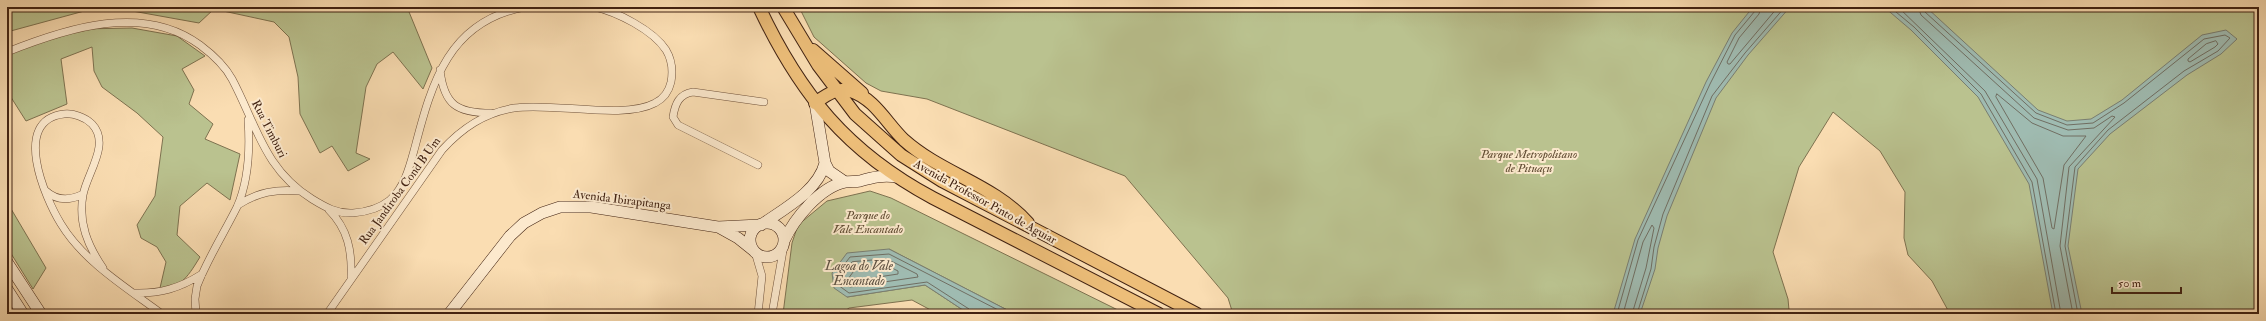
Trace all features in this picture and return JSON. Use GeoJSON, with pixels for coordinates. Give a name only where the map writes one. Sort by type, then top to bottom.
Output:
{"type":"FeatureCollection","features":[{"type":"Feature","properties":{"kind":"main road","name":"Avenida Professor Pinto de Aguiar"},"geometry":{"type":"LineString","coordinates":[[759,7],[782,54],[798,80],[815,103],[859,149],[897,177],[933,198],[1159,314]]}},
{"type":"Feature","properties":{"kind":"main road","name":"Avenida Professor Pinto de Aguiar"},"geometry":{"type":"LineString","coordinates":[[783,7],[803,42],[837,91],[870,129],[901,155],[942,182],[1197,314]]}},
{"type":"Feature","properties":{"kind":"main road"},"geometry":{"type":"LineString","coordinates":[[803,42],[870,101],[905,140],[937,162],[1006,201],[1032,228]]}},
{"type":"Feature","properties":{"kind":"main road"},"geometry":{"type":"LineString","coordinates":[[845,182],[829,171],[826,163],[815,103],[837,91],[850,90],[870,101]]}},
{"type":"Feature","properties":{"kind":"main road"},"geometry":{"type":"LineString","coordinates":[[826,163],[819,180],[814,185],[761,225],[751,236],[754,251],[765,257],[771,257],[781,250],[797,218],[809,205],[821,195],[845,182],[861,181],[876,176],[897,177]]}},
{"type":"Feature","properties":{"kind":"main road","name":"Avenida Ibirapitanga"},"geometry":{"type":"LineString","coordinates":[[449,314],[510,236],[524,223],[542,213],[560,207],[592,207],[718,227],[761,225]]}},
{"type":"Feature","properties":{"kind":"main road"},"geometry":{"type":"LineString","coordinates":[[761,225],[771,224],[779,228],[784,243]]}},
{"type":"Feature","properties":{"kind":"main road","name":"Avenida Ibirapitanga"},"geometry":{"type":"LineString","coordinates":[[718,227],[738,238],[754,251]]}},
{"type":"Feature","properties":{"kind":"main road"},"geometry":{"type":"LineString","coordinates":[[7,262],[41,314]]}},
{"type":"Feature","properties":{"kind":"main road"},"geometry":{"type":"LineString","coordinates":[[7,289],[23,314]]}},
{"type":"Feature","properties":{"kind":"street"},"geometry":{"type":"LineString","coordinates":[[495,113],[465,112],[455,106],[448,100],[444,91],[440,70],[449,54],[461,40],[479,26],[495,17],[525,7]]}},
{"type":"Feature","properties":{"kind":"street"},"geometry":{"type":"LineString","coordinates":[[594,7],[617,14],[632,21],[660,43],[666,50],[671,61],[673,72],[670,86],[665,95],[677,102]]}},
{"type":"Feature","properties":{"kind":"street","name":"Rua Timburi"},"geometry":{"type":"LineString","coordinates":[[7,52],[53,37],[104,24],[133,21],[166,27],[192,39],[220,62],[231,77],[266,154],[281,173],[299,191],[328,209],[342,213],[366,212],[391,200],[406,176],[426,105],[440,70]]}},
{"type":"Feature","properties":{"kind":"street"},"geometry":{"type":"LineString","coordinates":[[758,165],[678,125],[673,117],[677,102],[682,96],[693,92],[764,102]]}},
{"type":"Feature","properties":{"kind":"street","name":"Rua Jandiroba Cond B Um"},"geometry":{"type":"LineString","coordinates":[[327,314],[351,277],[442,150],[463,129],[495,113],[532,106],[636,110],[655,103],[665,95]]}},
{"type":"Feature","properties":{"kind":"street"},"geometry":{"type":"LineString","coordinates":[[103,268],[87,242],[83,220],[83,194],[99,149],[97,131],[92,123],[82,117],[68,114],[58,115],[48,121],[36,139],[35,152],[37,166],[44,189],[54,212],[69,236],[80,249],[103,268],[134,293],[162,314]]}},
{"type":"Feature","properties":{"kind":"street"},"geometry":{"type":"LineString","coordinates":[[196,314],[195,299],[202,274],[238,205],[249,156],[248,115]]}},
{"type":"Feature","properties":{"kind":"street"},"geometry":{"type":"LineString","coordinates":[[44,189],[52,196],[60,199],[69,199],[83,194]]}},
{"type":"Feature","properties":{"kind":"street"},"geometry":{"type":"LineString","coordinates":[[238,205],[263,192],[275,190],[299,191]]}},
{"type":"Feature","properties":{"kind":"street"},"geometry":{"type":"LineString","coordinates":[[328,209],[338,219],[349,244],[352,256],[351,277]]}},
{"type":"Feature","properties":{"kind":"street"},"geometry":{"type":"LineString","coordinates":[[772,314],[784,243]]}},
{"type":"Feature","properties":{"kind":"street"},"geometry":{"type":"LineString","coordinates":[[754,251],[762,276],[758,314]]}},
{"type":"Feature","properties":{"kind":"street"},"geometry":{"type":"LineString","coordinates":[[134,293],[148,294],[175,289],[202,274]]}},
{"type":"Feature","properties":{"kind":"green space"},"geometry":{"type":"Polygon","coordinates":[[[7,7],[99,7],[7,32],[7,7]]]}},
{"type":"Feature","properties":{"kind":"green space"},"geometry":{"type":"Polygon","coordinates":[[[110,7],[407,7],[432,68],[423,89],[393,52],[377,64],[366,87],[356,153],[370,159],[348,171],[332,146],[320,153],[300,114],[298,77],[289,37],[274,22],[214,9],[199,23],[110,7]]]}},
{"type":"Feature","properties":{"kind":"green space","name":"Parque Metropolitano de Pituaçu"},"geometry":{"type":"Polygon","coordinates":[[[799,7],[2259,7],[2259,314],[1950,314],[1932,281],[1908,255],[1904,238],[1905,192],[1880,151],[1833,112],[1799,167],[1773,252],[1788,299],[1789,310],[1787,314],[1233,314],[1228,298],[1125,176],[927,99],[881,91],[866,83],[814,37],[799,7]]]}},
{"type":"Feature","properties":{"kind":"green space"},"geometry":{"type":"Polygon","coordinates":[[[132,28],[177,36],[205,56],[182,69],[194,90],[189,104],[213,124],[205,139],[240,154],[230,200],[207,183],[180,206],[177,235],[200,257],[184,279],[174,286],[167,288],[160,288],[166,262],[157,247],[141,238],[137,225],[155,196],[163,137],[137,113],[102,87],[94,71],[92,47],[61,59],[67,104],[26,121],[7,91],[7,51],[80,29],[132,28]]]}},
{"type":"Feature","properties":{"kind":"green space","name":"Parque do Vale Encantado"},"geometry":{"type":"Polygon","coordinates":[[[870,191],[891,198],[1126,314],[1015,314],[889,249],[847,297],[925,285],[969,314],[938,314],[912,300],[849,308],[841,314],[783,314],[792,243],[798,225],[827,201],[870,191]]]}},
{"type":"Feature","properties":{"kind":"green space"},"geometry":{"type":"Polygon","coordinates":[[[7,202],[46,268],[33,289],[7,247],[7,202]]]}},
{"type":"Feature","properties":{"kind":"water"},"geometry":{"type":"Polygon","coordinates":[[[1753,7],[1790,7],[1748,55],[1716,98],[1667,216],[1658,248],[1655,269],[1640,314],[1613,314],[1635,239],[1706,82],[1732,33],[1753,7]]]}},
{"type":"Feature","properties":{"kind":"water"},"geometry":{"type":"Polygon","coordinates":[[[1884,7],[1926,7],[2038,110],[2067,121],[2091,119],[2122,100],[2202,35],[2226,30],[2237,39],[2221,54],[2187,75],[2110,134],[2078,169],[2068,246],[2082,314],[2053,314],[2029,184],[1978,97],[1911,30],[1884,7]]]}},
{"type":"Feature","properties":{"kind":"water","name":"Lagoa do Vale Encantado"},"geometry":{"type":"Polygon","coordinates":[[[889,249],[1015,314],[969,314],[925,285],[847,297],[834,288],[832,273],[847,253],[889,249]]]}}]}
